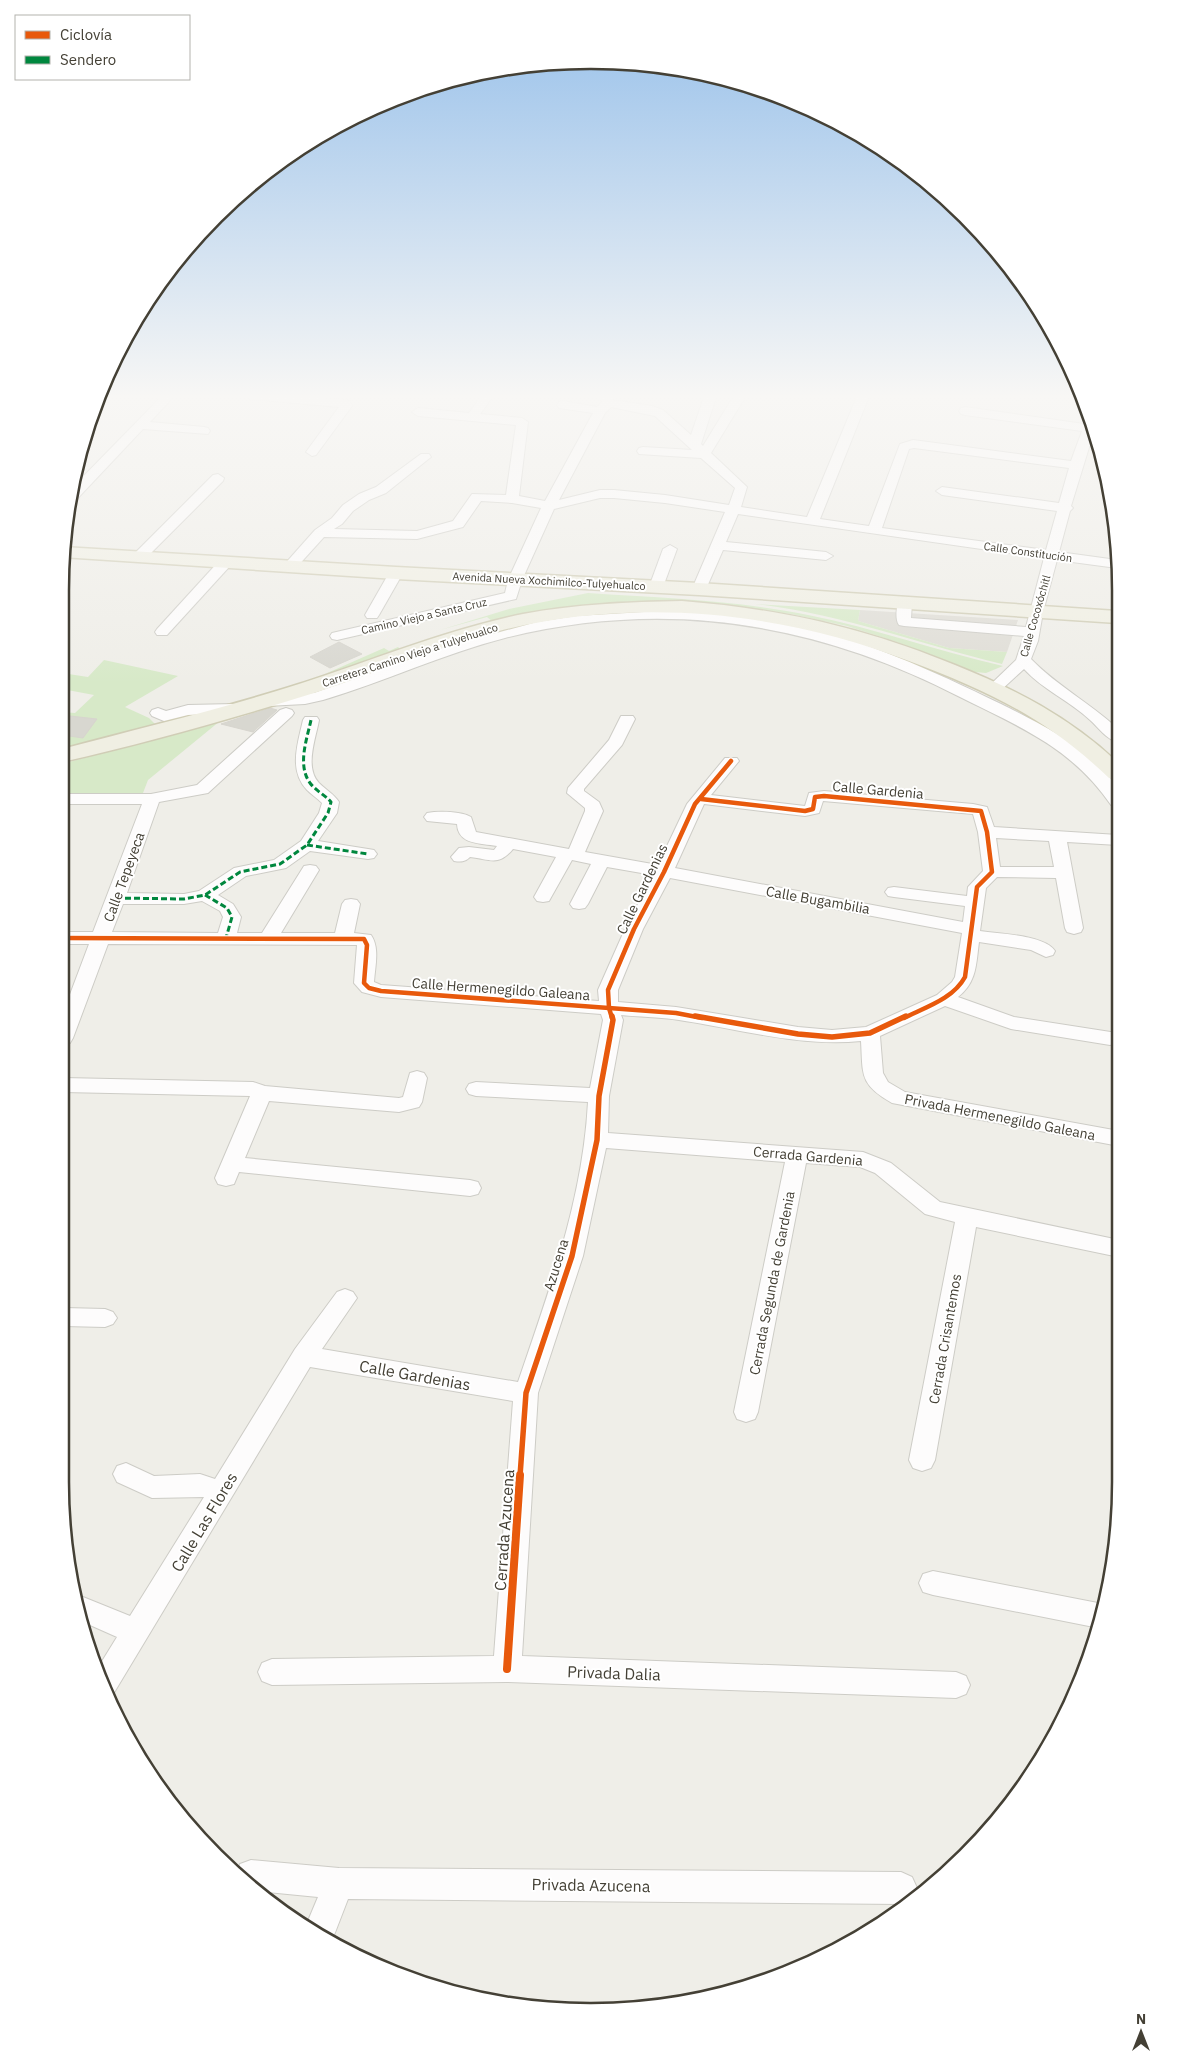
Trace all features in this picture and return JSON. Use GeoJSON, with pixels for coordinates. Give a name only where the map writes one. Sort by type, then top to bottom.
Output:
{"type":"FeatureCollection","features":[{"type":"Feature","properties":{"kind":"main road","name":"Avenida Nueva Xochimilco-Tulyehualco"},"geometry":{"type":"LineString","coordinates":[[70,553],[396,573],[513,588],[656,587],[699,589],[1112,617]]}},
{"type":"Feature","properties":{"kind":"main road","name":"Carretera Camino Viejo a Tulyehualco"},"geometry":{"type":"LineString","coordinates":[[69,754],[265,701],[451,640],[515,622],[585,611],[632,607],[715,609],[795,619],[873,640],[995,688],[1054,723],[1094,751],[1112,768]]}},
{"type":"Feature","properties":{"kind":"main road"},"geometry":{"type":"LineString","coordinates":[[970,678],[986,694],[1008,708],[1013,717]]}},
{"type":"Feature","properties":{"kind":"street"},"geometry":{"type":"LineString","coordinates":[[140,557],[205,491]]}},
{"type":"Feature","properties":{"kind":"street"},"geometry":{"type":"LineString","coordinates":[[290,566],[320,533],[336,521],[348,508],[364,497],[379,491]]}},
{"type":"Feature","properties":{"kind":"street"},"geometry":{"type":"LineString","coordinates":[[512,499],[513,491]]}},
{"type":"Feature","properties":{"kind":"street"},"geometry":{"type":"LineString","coordinates":[[513,588],[558,491]]}},
{"type":"Feature","properties":{"kind":"street"},"geometry":{"type":"LineString","coordinates":[[699,589],[739,491]]}},
{"type":"Feature","properties":{"kind":"street"},"geometry":{"type":"LineString","coordinates":[[812,521],[824,491]]}},
{"type":"Feature","properties":{"kind":"street"},"geometry":{"type":"LineString","coordinates":[[874,531],[888,491]]}},
{"type":"Feature","properties":{"kind":"street"},"geometry":{"type":"LineString","coordinates":[[942,491],[1066,508]]}},
{"type":"Feature","properties":{"kind":"street","name":"Calle Cocoxóchitl"},"geometry":{"type":"LineString","coordinates":[[995,688],[1018,668],[1024,660],[1070,491]]}},
{"type":"Feature","properties":{"kind":"street","name":"Calle Constitución"},"geometry":{"type":"LineString","coordinates":[[550,506],[600,494],[665,499],[874,531],[1111,563]]}},
{"type":"Feature","properties":{"kind":"street"},"geometry":{"type":"LineString","coordinates":[[320,533],[417,535],[458,524],[477,498],[512,499],[550,506]]}},
{"type":"Feature","properties":{"kind":"street"},"geometry":{"type":"LineString","coordinates":[[717,545],[826,556]]}},
{"type":"Feature","properties":{"kind":"street"},"geometry":{"type":"LineString","coordinates":[[656,587],[670,549]]}},
{"type":"Feature","properties":{"kind":"street"},"geometry":{"type":"LineString","coordinates":[[162,632],[225,562]]}},
{"type":"Feature","properties":{"kind":"street"},"geometry":{"type":"LineString","coordinates":[[372,614],[396,573]]}},
{"type":"Feature","properties":{"kind":"street","name":"Camino Viejo a Santa Cruz"},"geometry":{"type":"LineString","coordinates":[[337,636],[513,588]]}},
{"type":"Feature","properties":{"kind":"street"},"geometry":{"type":"LineString","coordinates":[[905,603],[904,622],[1033,632]]}},
{"type":"Feature","properties":{"kind":"street"},"geometry":{"type":"LineString","coordinates":[[265,701],[318,696],[450,650],[501,635],[543,626],[583,620],[634,616],[685,616],[748,621],[822,635],[883,655],[941,680],[1047,734],[1083,760],[1112,793]]}},
{"type":"Feature","properties":{"kind":"street"},"geometry":{"type":"LineString","coordinates":[[1024,660],[1038,675],[1092,714],[1112,732]]}},
{"type":"Feature","properties":{"kind":"street"},"geometry":{"type":"LineString","coordinates":[[158,713],[164,716],[188,710],[234,709]]}},
{"type":"Feature","properties":{"kind":"street"},"geometry":{"type":"LineString","coordinates":[[69,799],[150,799],[202,789],[286,712]]}},
{"type":"Feature","properties":{"kind":"street"},"geometry":{"type":"LineString","coordinates":[[543,897],[570,855],[594,811],[594,806],[575,793],[576,788],[616,742],[627,719]]}},
{"type":"Feature","properties":{"kind":"street"},"geometry":{"type":"LineString","coordinates":[[116,898],[184,899],[206,896],[240,872],[280,864],[307,845],[328,813],[331,802],[327,796],[310,784],[303,764],[311,720]]}},
{"type":"Feature","properties":{"kind":"street","name":"Calle Gardenias"},"geometry":{"type":"LineString","coordinates":[[597,1140],[599,1096],[613,1020],[608,990],[634,929],[664,872],[695,804],[731,761]]}},
{"type":"Feature","properties":{"kind":"street","name":"Calle Gardenia"},"geometry":{"type":"LineString","coordinates":[[701,799],[804,811],[813,809],[816,798],[824,796],[972,809],[981,811],[987,832]]}},
{"type":"Feature","properties":{"kind":"street","name":"Calle Tepeyeca"},"geometry":{"type":"LineString","coordinates":[[69,1023],[151,804],[150,799]]}},
{"type":"Feature","properties":{"kind":"street"},"geometry":{"type":"LineString","coordinates":[[433,818],[463,819],[466,832],[470,836],[601,862],[664,872]]}},
{"type":"Feature","properties":{"kind":"street"},"geometry":{"type":"LineString","coordinates":[[1064,873],[992,872],[987,832],[1112,840]]}},
{"type":"Feature","properties":{"kind":"street"},"geometry":{"type":"LineString","coordinates":[[1057,835],[1074,928]]}},
{"type":"Feature","properties":{"kind":"street"},"geometry":{"type":"LineString","coordinates":[[460,857],[465,852],[470,851],[492,856],[499,855],[509,843]]}},
{"type":"Feature","properties":{"kind":"street"},"geometry":{"type":"LineString","coordinates":[[307,845],[368,854]]}},
{"type":"Feature","properties":{"kind":"street"},"geometry":{"type":"LineString","coordinates":[[579,904],[601,862]]}},
{"type":"Feature","properties":{"kind":"street"},"geometry":{"type":"LineString","coordinates":[[268,939],[310,870]]}},
{"type":"Feature","properties":{"kind":"street","name":"Calle Bugambilia"},"geometry":{"type":"LineString","coordinates":[[664,872],[1036,945],[1046,951]]}},
{"type":"Feature","properties":{"kind":"street","name":"Calle Hermenegildo Galeana"},"geometry":{"type":"LineString","coordinates":[[69,938],[343,939],[367,941],[364,983],[369,988],[381,991],[676,1013],[824,1036],[870,1033],[944,999],[960,986],[964,977],[972,932],[977,887],[992,872]]}},
{"type":"Feature","properties":{"kind":"street"},"geometry":{"type":"LineString","coordinates":[[894,892],[975,902]]}},
{"type":"Feature","properties":{"kind":"street"},"geometry":{"type":"LineString","coordinates":[[206,896],[227,908],[232,917],[226,938]]}},
{"type":"Feature","properties":{"kind":"street"},"geometry":{"type":"LineString","coordinates":[[343,939],[351,904]]}},
{"type":"Feature","properties":{"kind":"street"},"geometry":{"type":"LineString","coordinates":[[944,999],[1011,1023],[1110,1038]]}},
{"type":"Feature","properties":{"kind":"street","name":"Privada Hermenegildo Galeana"},"geometry":{"type":"LineString","coordinates":[[870,1033],[873,1073],[880,1088],[899,1098],[1112,1138]]}},
{"type":"Feature","properties":{"kind":"street"},"geometry":{"type":"LineString","coordinates":[[69,1085],[257,1091],[399,1106],[412,1102],[417,1078]]}},
{"type":"Feature","properties":{"kind":"street"},"geometry":{"type":"LineString","coordinates":[[476,1089],[599,1096]]}},
{"type":"Feature","properties":{"kind":"street"},"geometry":{"type":"LineString","coordinates":[[257,1091],[229,1171],[470,1188]]}},
{"type":"Feature","properties":{"kind":"street","name":"Cerrada Gardenia"},"geometry":{"type":"LineString","coordinates":[[597,1140],[863,1160],[883,1168],[933,1208],[1112,1248]]}},
{"type":"Feature","properties":{"kind":"street","name":"Azucena"},"geometry":{"type":"LineString","coordinates":[[526,1393],[572,1256],[597,1140]]}},
{"type":"Feature","properties":{"kind":"street","name":"Cerrada Segunda de Gardenia"},"geometry":{"type":"LineString","coordinates":[[746,1412],[797,1154]]}},
{"type":"Feature","properties":{"kind":"street","name":"Cerrada Crisantemos"},"geometry":{"type":"LineString","coordinates":[[922,1460],[967,1217]]}},
{"type":"Feature","properties":{"kind":"street","name":"Calle Las Flores"},"geometry":{"type":"LineString","coordinates":[[107,1678],[304,1356],[345,1298]]}},
{"type":"Feature","properties":{"kind":"street"},"geometry":{"type":"LineString","coordinates":[[69,1317],[105,1318]]}},
{"type":"Feature","properties":{"kind":"street","name":"Calle Gardenias"},"geometry":{"type":"LineString","coordinates":[[304,1356],[526,1393]]}},
{"type":"Feature","properties":{"kind":"street","name":"Cerrada Azucena"},"geometry":{"type":"LineString","coordinates":[[507,1669],[526,1393]]}},
{"type":"Feature","properties":{"kind":"street"},"geometry":{"type":"LineString","coordinates":[[126,1474],[152,1488],[200,1485],[222,1492]]}},
{"type":"Feature","properties":{"kind":"street"},"geometry":{"type":"LineString","coordinates":[[933,1583],[1095,1614]]}},
{"type":"Feature","properties":{"kind":"street"},"geometry":{"type":"LineString","coordinates":[[85,1610],[137,1632]]}},
{"type":"Feature","properties":{"kind":"street","name":"Privada Dalia"},"geometry":{"type":"LineString","coordinates":[[272,1672],[507,1669],[956,1685]]}},
{"type":"Feature","properties":{"kind":"street","name":"Privada Azucena"},"geometry":{"type":"LineString","coordinates":[[251,1875],[339,1883],[901,1888]]}},
{"type":"Feature","properties":{"kind":"street"},"geometry":{"type":"LineString","coordinates":[[321,1928],[339,1883]]}},
{"type":"Feature","properties":{"kind":"shaded area"},"geometry":{"type":"Polygon","coordinates":[[[860,610],[1018,620],[1007,652],[949,648],[858,621],[860,610]]]}},
{"type":"Feature","properties":{"kind":"green space"},"geometry":{"type":"Polygon","coordinates":[[[588,593],[698,600],[781,610],[857,626],[1003,666],[986,673],[975,672],[894,641],[847,626],[791,614],[716,605],[493,622],[487,617],[440,630],[509,609],[588,593]]]}},
{"type":"Feature","properties":{"kind":"green space"},"geometry":{"type":"Polygon","coordinates":[[[755,604],[860,610],[858,621],[949,648],[1007,652],[1002,664],[849,622],[755,604]]]}},
{"type":"Feature","properties":{"kind":"green space"},"geometry":{"type":"Polygon","coordinates":[[[398,647],[401,650],[325,674],[384,648],[389,651],[398,647]]]}},
{"type":"Feature","properties":{"kind":"green space"},"geometry":{"type":"Polygon","coordinates":[[[104,660],[178,676],[125,707],[149,718],[155,724],[69,747],[69,713],[75,713],[94,695],[69,690],[69,674],[88,677],[104,660]]]}},
{"type":"Feature","properties":{"kind":"green space"},"geometry":{"type":"Polygon","coordinates":[[[220,721],[148,780],[143,793],[69,795],[69,762],[220,721]]]}},
{"type":"Feature","properties":{"kind":"building"},"geometry":{"type":"Polygon","coordinates":[[[339,642],[362,654],[330,668],[310,657],[339,642]]]}},
{"type":"Feature","properties":{"kind":"building"},"geometry":{"type":"Polygon","coordinates":[[[270,708],[277,710],[253,732],[221,724],[270,708]]]}},
{"type":"Feature","properties":{"kind":"building"},"geometry":{"type":"Polygon","coordinates":[[[69,717],[97,719],[83,738],[69,736],[69,717]]]}},
{"type":"Feature","properties":{"kind":"marked path"},"geometry":{"type":"LineString","coordinates":[[116,898],[184,899],[205,895],[240,872],[280,864],[307,845],[328,813],[331,802],[310,783],[304,769],[304,753],[311,720]]}},
{"type":"Feature","properties":{"kind":"marked path"},"geometry":{"type":"LineString","coordinates":[[307,845],[368,854]]}},
{"type":"Feature","properties":{"kind":"marked path"},"geometry":{"type":"LineString","coordinates":[[205,895],[227,908],[232,917],[226,938]]}},
{"type":"Feature","properties":{"kind":"cycle path"},"geometry":{"type":"LineString","coordinates":[[507,1669],[526,1393],[572,1256],[597,1140],[599,1096],[613,1020],[609,1008],[608,990],[634,929],[664,872],[695,804],[731,761]]}},
{"type":"Feature","properties":{"kind":"cycle path"},"geometry":{"type":"LineString","coordinates":[[69,938],[364,939],[367,945],[364,983],[369,988],[381,991],[676,1013],[798,1034],[832,1037],[870,1033],[944,999],[960,986],[965,977],[977,887],[992,872],[987,832],[981,811],[824,796],[815,797],[813,809],[805,811],[701,799]]}}]}
